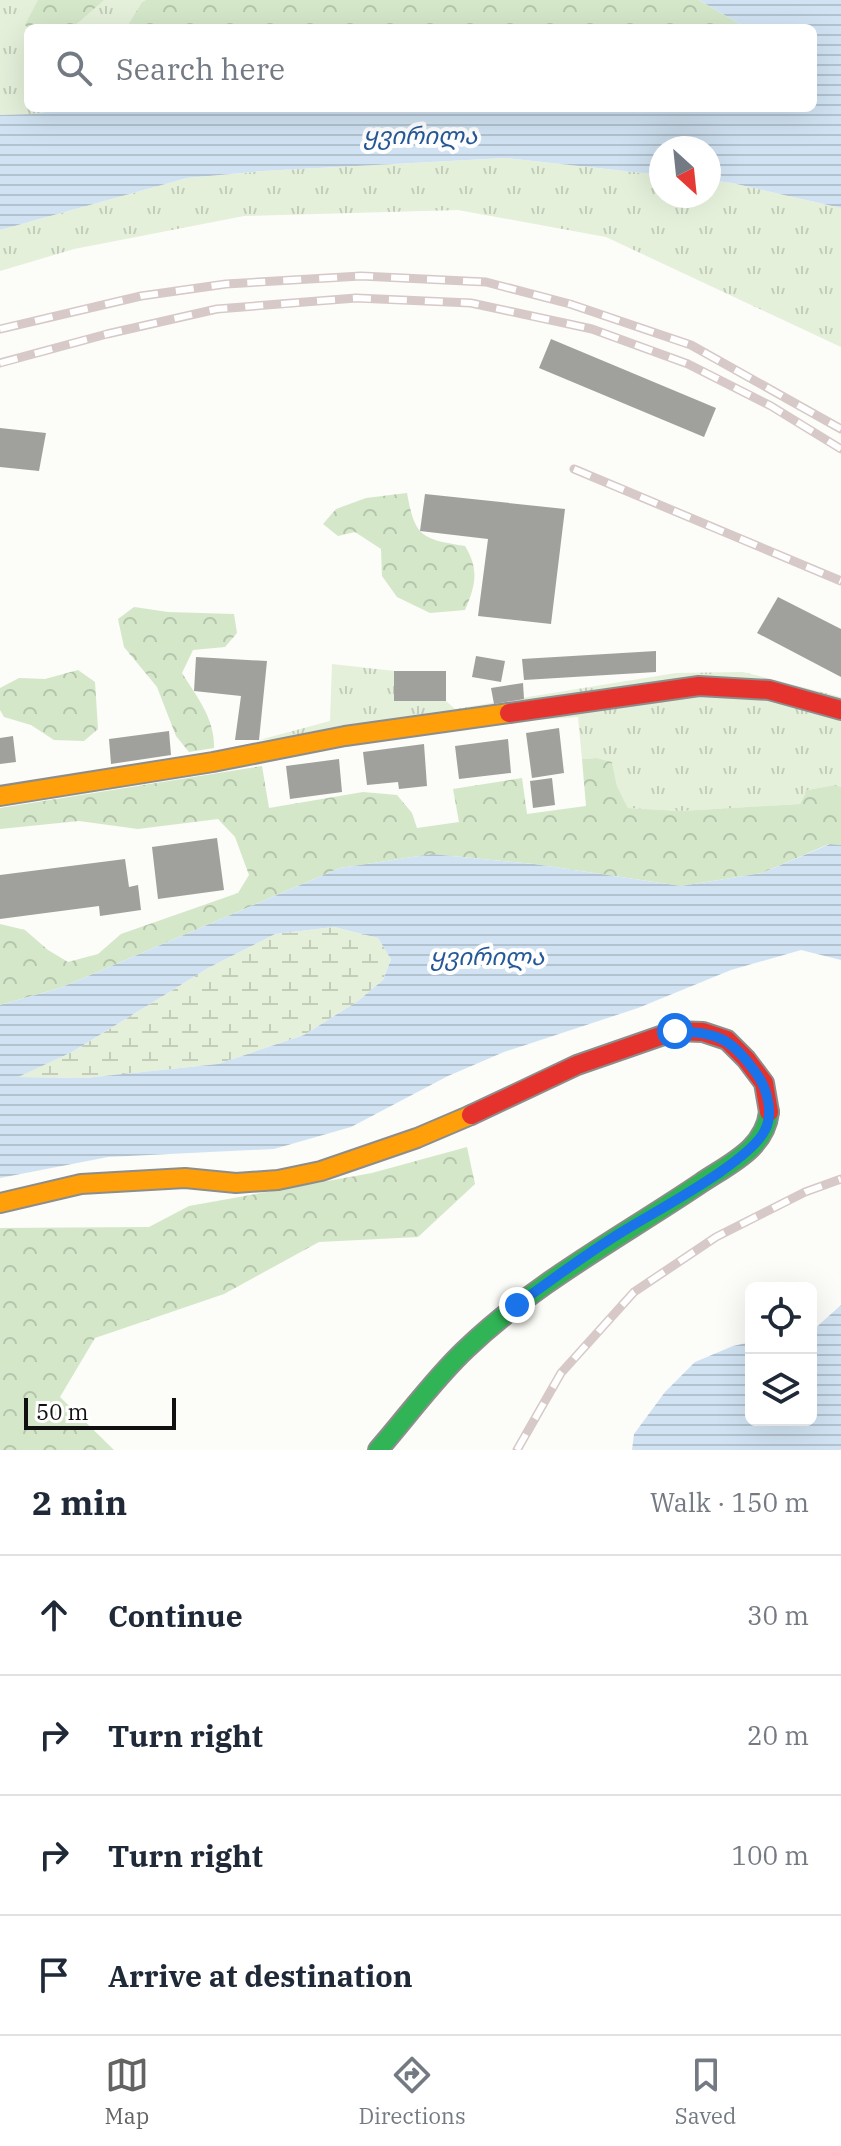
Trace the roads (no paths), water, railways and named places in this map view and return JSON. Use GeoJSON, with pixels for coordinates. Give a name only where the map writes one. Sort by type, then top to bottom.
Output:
{"type":"FeatureCollection","features":[{"type":"Feature","properties":{"kind":"street"},"geometry":{"type":"LineString","coordinates":[[0,796],[213,762],[360,733],[699,686],[769,690],[841,710]]}},
{"type":"Feature","properties":{"kind":"street"},"geometry":{"type":"LineString","coordinates":[[0,1203],[81,1184],[185,1178],[236,1183],[278,1180],[321,1171],[417,1138],[512,1098],[577,1065],[675,1031],[703,1032],[727,1040],[764,1083],[769,1107],[767,1128],[753,1148],[574,1263],[517,1305],[465,1350],[378,1450]]}},
{"type":"Feature","properties":{"kind":"water","name":"ყვირილა"},"geometry":{"type":"Polygon","coordinates":[[[699,0],[841,0],[841,208],[721,182],[721,136],[649,136],[649,174],[506,158],[263,171],[187,178],[0,230],[0,115],[45,112],[817,112],[817,24],[740,24],[699,0]]]}},
{"type":"Feature","properties":{"kind":"water","name":"ყვირილა"},"geometry":{"type":"Polygon","coordinates":[[[830,844],[841,845],[841,960],[801,950],[731,970],[638,1008],[504,1052],[448,1076],[351,1127],[274,1149],[108,1157],[0,1178],[0,1005],[60,988],[340,868],[432,854],[534,864],[681,886],[762,873],[830,844]],[[334,927],[275,934],[210,967],[72,1052],[18,1077],[85,1078],[218,1064],[304,1035],[358,1001],[383,980],[391,959],[378,938],[334,927]]]}},
{"type":"Feature","properties":{"kind":"water"},"geometry":{"type":"Polygon","coordinates":[[[841,1305],[841,1450],[632,1450],[634,1434],[665,1392],[695,1362],[745,1343],[745,1426],[817,1426],[817,1327],[841,1305]]]}},
{"type":"Feature","properties":{"kind":"railway"},"geometry":{"type":"LineString","coordinates":[[0,329],[141,296],[226,284],[361,276],[486,282],[570,304],[691,345],[841,429]]}},
{"type":"Feature","properties":{"kind":"railway"},"geometry":{"type":"LineString","coordinates":[[0,363],[217,309],[356,298],[471,303],[592,329],[688,364],[771,406],[841,449]]}},
{"type":"Feature","properties":{"kind":"railway"},"geometry":{"type":"LineString","coordinates":[[574,469],[841,581]]}},
{"type":"Feature","properties":{"kind":"railway"},"geometry":{"type":"LineString","coordinates":[[517,1450],[561,1373],[634,1292],[716,1237],[805,1192],[841,1179]]}}]}
